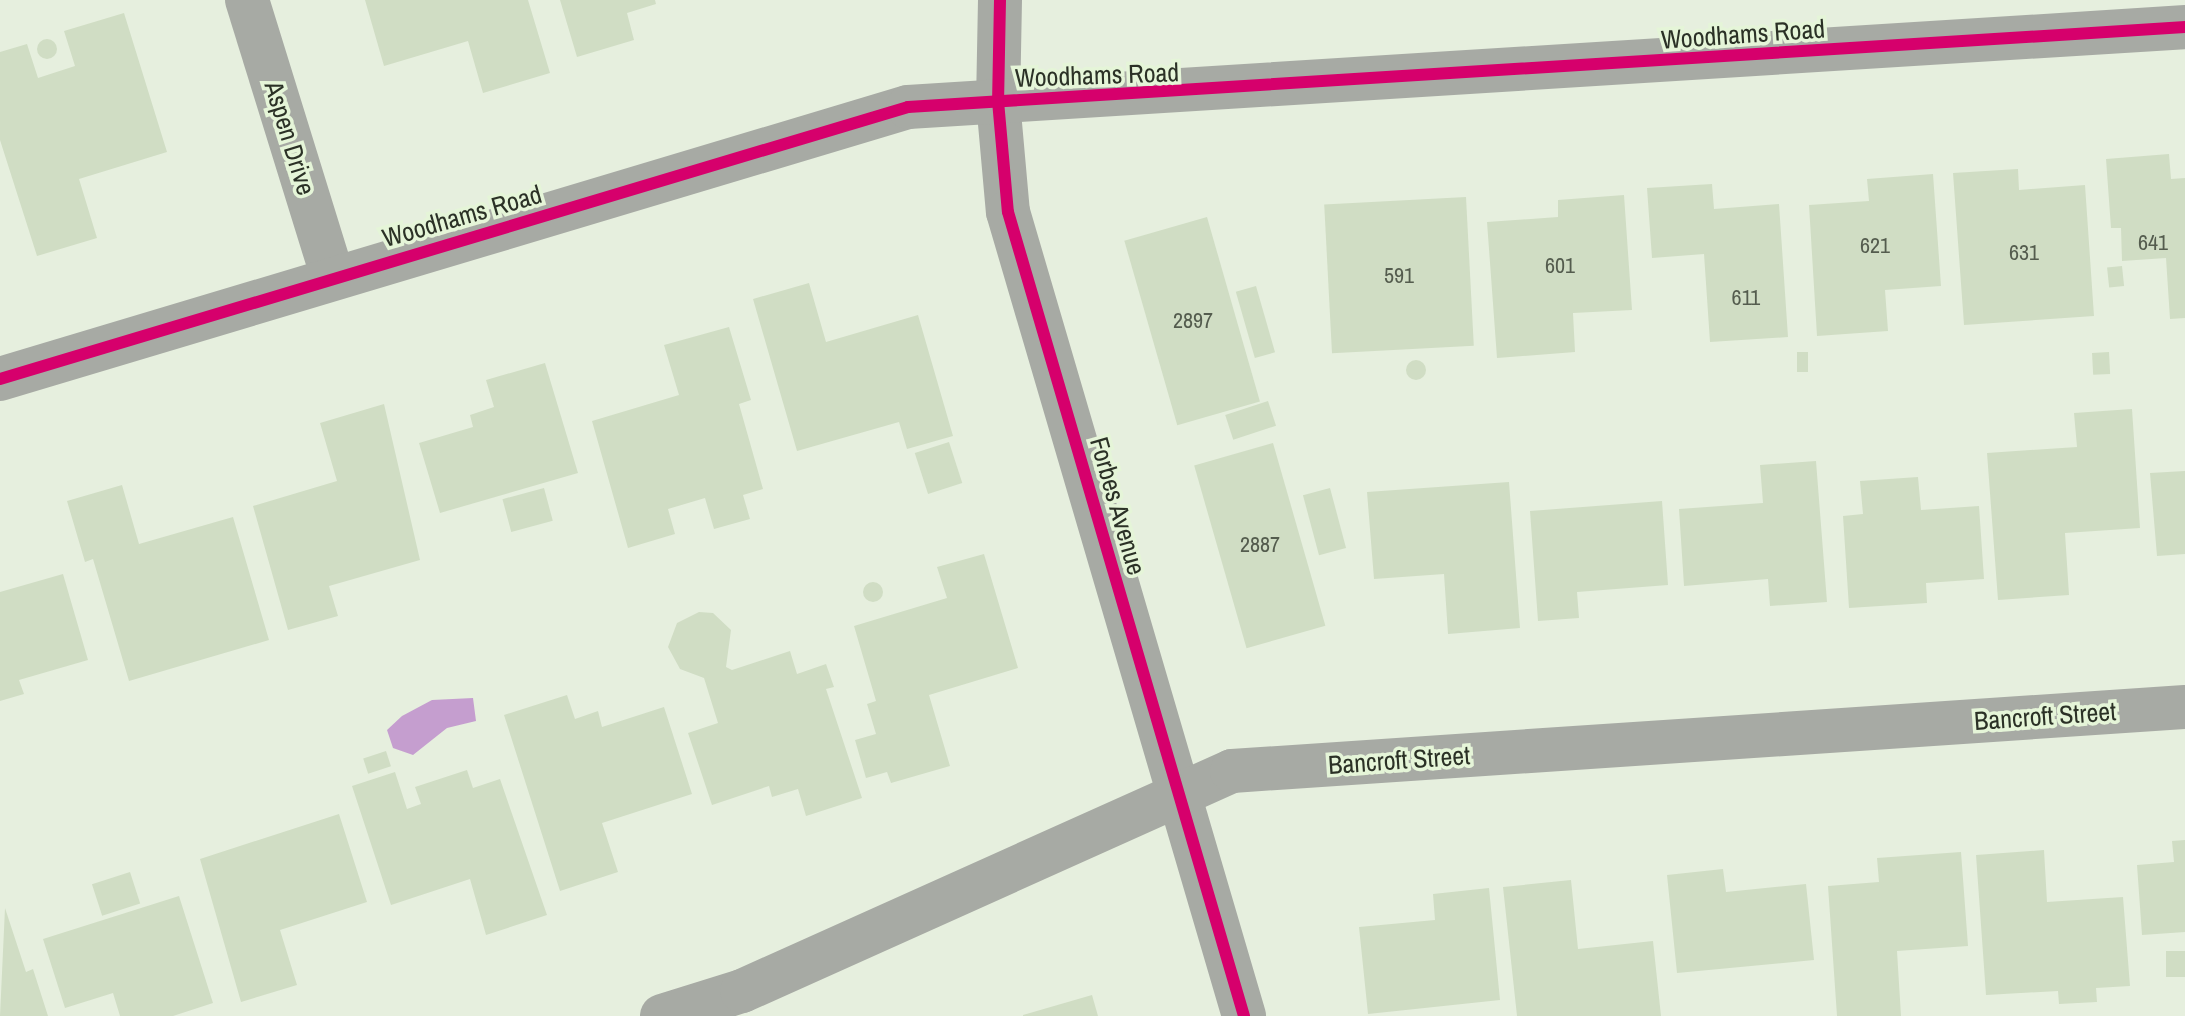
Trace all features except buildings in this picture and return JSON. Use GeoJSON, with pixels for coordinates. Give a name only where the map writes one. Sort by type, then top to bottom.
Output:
{"type":"FeatureCollection","features":[{"type":"Feature","properties":{"kind":"street","name":"Aspen Drive"},"geometry":{"type":"LineString","coordinates":[[247,0],[333,277]]}},
{"type":"Feature","properties":{"kind":"street","name":"Forbes Avenue"},"geometry":{"type":"LineString","coordinates":[[1000,0],[998,101],[1008,212],[1244,1016]]}},
{"type":"Feature","properties":{"kind":"street","name":"Woodhams Road"},"geometry":{"type":"LineString","coordinates":[[0,379],[908,107],[2185,27]]}},
{"type":"Feature","properties":{"kind":"street","name":"Bancroft Street"},"geometry":{"type":"LineString","coordinates":[[662,1016],[742,991],[1232,771],[2185,707]]}},
{"type":"Feature","properties":{"kind":"shaded area"},"geometry":{"type":"Polygon","coordinates":[[[473,698],[476,721],[447,728],[413,755],[393,748],[387,730],[402,716],[432,700],[473,698]]]}},
{"type":"Feature","properties":{"kind":"cycle path"},"geometry":{"type":"LineString","coordinates":[[1000,0],[998,101],[1008,212],[1244,1016]]}},
{"type":"Feature","properties":{"kind":"cycle path"},"geometry":{"type":"LineString","coordinates":[[0,379],[908,107],[2185,27]]}}]}
